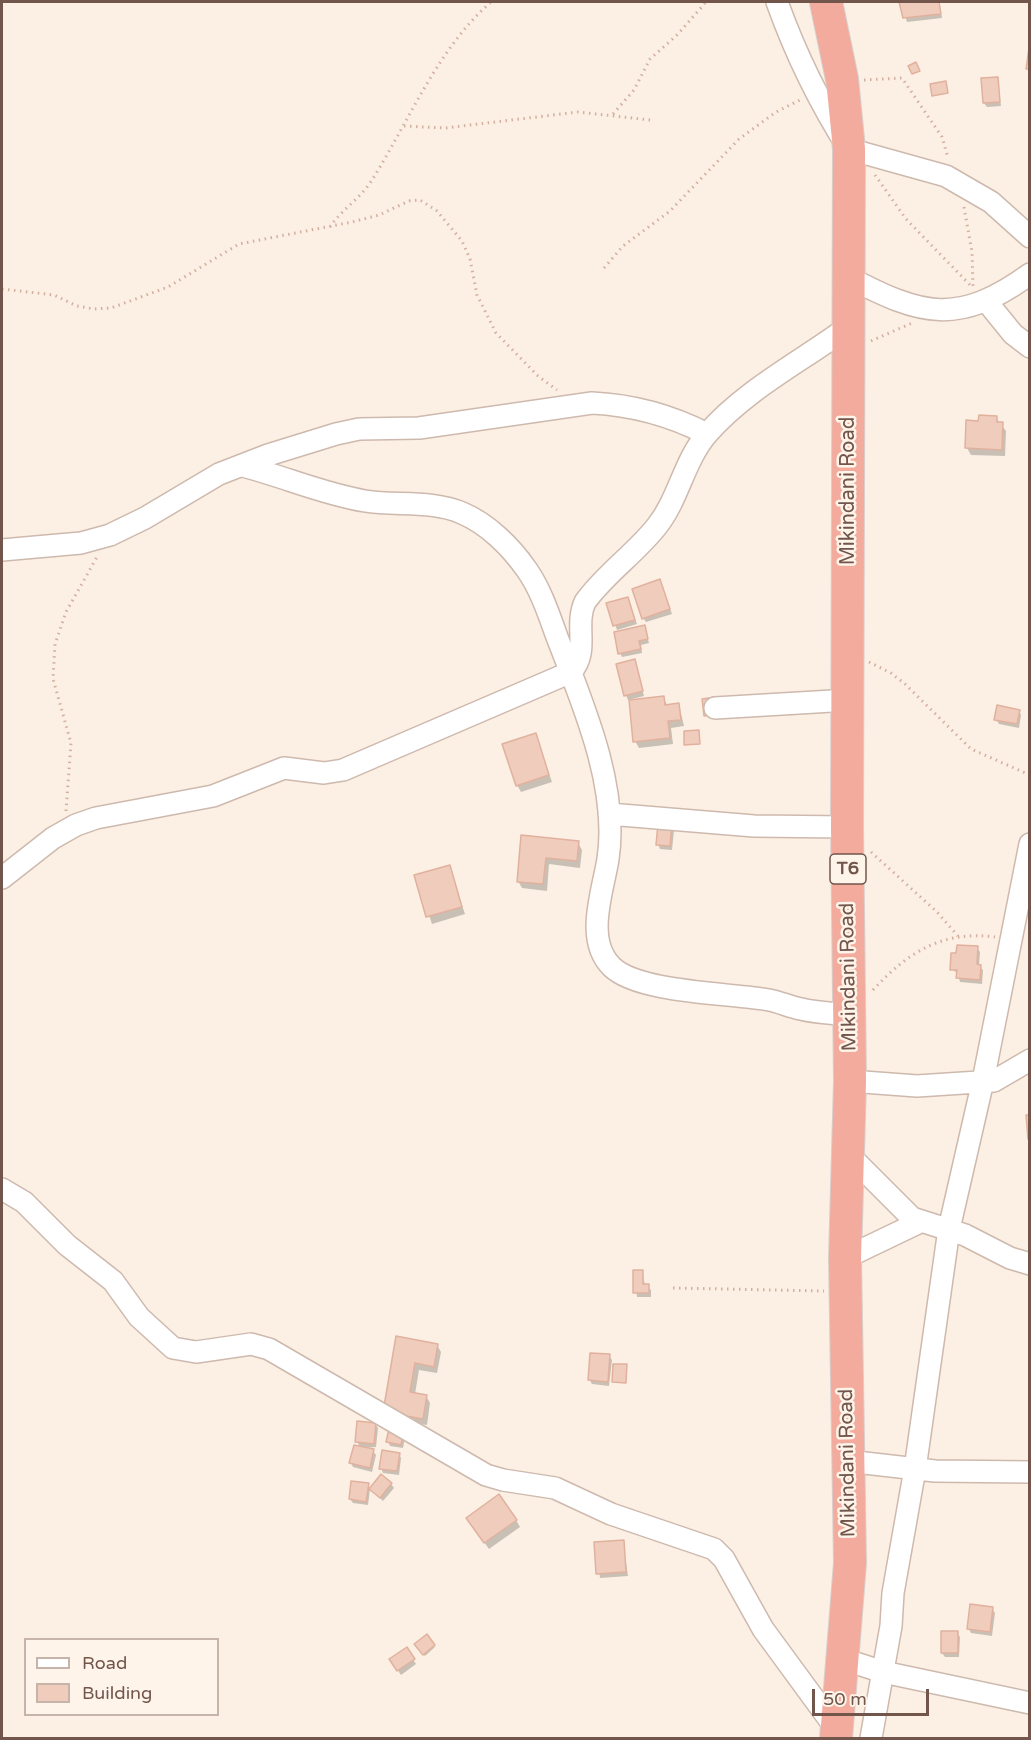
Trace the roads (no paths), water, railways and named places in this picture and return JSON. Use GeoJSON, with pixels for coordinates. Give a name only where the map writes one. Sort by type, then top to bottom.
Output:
{"type":"FeatureCollection","features":[{"type":"Feature","properties":{"kind":"highway","name":"Mikindani Road"},"geometry":{"type":"LineString","coordinates":[[826,2],[828,86],[855,152],[848,277],[850,1081],[846,1272],[850,1563],[836,1734]]}},
{"type":"Feature","properties":{"kind":"street"},"geometry":{"type":"LineString","coordinates":[[777,2],[803,69],[828,86]]}},
{"type":"Feature","properties":{"kind":"street"},"geometry":{"type":"LineString","coordinates":[[855,152],[928,170],[958,183],[991,202],[1029,237]]}},
{"type":"Feature","properties":{"kind":"street"},"geometry":{"type":"LineString","coordinates":[[848,277],[907,305],[930,310],[974,306],[980,295],[1029,274]]}},
{"type":"Feature","properties":{"kind":"street"},"geometry":{"type":"LineString","coordinates":[[980,295],[1012,334],[1029,347]]}},
{"type":"Feature","properties":{"kind":"street"},"geometry":{"type":"LineString","coordinates":[[2,878],[30,854],[64,832],[96,818],[213,796],[284,768],[324,773],[343,770],[571,672],[582,651],[579,618],[585,602],[660,523],[679,489],[696,450],[708,434],[773,379],[848,339]]}},
{"type":"Feature","properties":{"kind":"street"},"geometry":{"type":"LineString","coordinates":[[2,550],[81,543],[110,535],[145,518],[219,474],[310,441],[359,429],[419,428],[578,405],[610,404],[638,408],[672,418],[708,434]]}},
{"type":"Feature","properties":{"kind":"street"},"geometry":{"type":"LineString","coordinates":[[243,466],[328,494],[368,501],[439,506],[462,513],[491,530],[517,556],[532,577],[571,672],[594,742],[609,814],[610,836],[597,927],[603,953],[612,968],[628,976],[675,989],[769,1000],[800,1009],[850,1015]]}},
{"type":"Feature","properties":{"kind":"street"},"geometry":{"type":"LineString","coordinates":[[715,708],[849,700]]}},
{"type":"Feature","properties":{"kind":"street"},"geometry":{"type":"LineString","coordinates":[[609,814],[754,826],[848,827]]}},
{"type":"Feature","properties":{"kind":"street"},"geometry":{"type":"LineString","coordinates":[[871,1738],[883,1672],[904,1520],[915,1469],[949,1229],[983,1082],[1029,844]]}},
{"type":"Feature","properties":{"kind":"street"},"geometry":{"type":"LineString","coordinates":[[850,1081],[917,1086],[983,1082],[999,1080],[1027,1065]]}},
{"type":"Feature","properties":{"kind":"street"},"geometry":{"type":"LineString","coordinates":[[848,1154],[912,1218],[949,1229],[1029,1264]]}},
{"type":"Feature","properties":{"kind":"street"},"geometry":{"type":"LineString","coordinates":[[2,1189],[24,1202],[66,1245],[112,1281],[139,1317],[173,1348],[196,1352],[251,1344],[269,1349],[486,1475],[555,1488],[619,1517],[714,1549],[724,1559],[783,1658],[836,1734]]}},
{"type":"Feature","properties":{"kind":"street"},"geometry":{"type":"LineString","coordinates":[[846,1272],[920,1222]]}},
{"type":"Feature","properties":{"kind":"street"},"geometry":{"type":"LineString","coordinates":[[847,1461],[915,1469],[1029,1472]]}},
{"type":"Feature","properties":{"kind":"street"},"geometry":{"type":"LineString","coordinates":[[843,1659],[883,1672],[1029,1702]]}}]}
